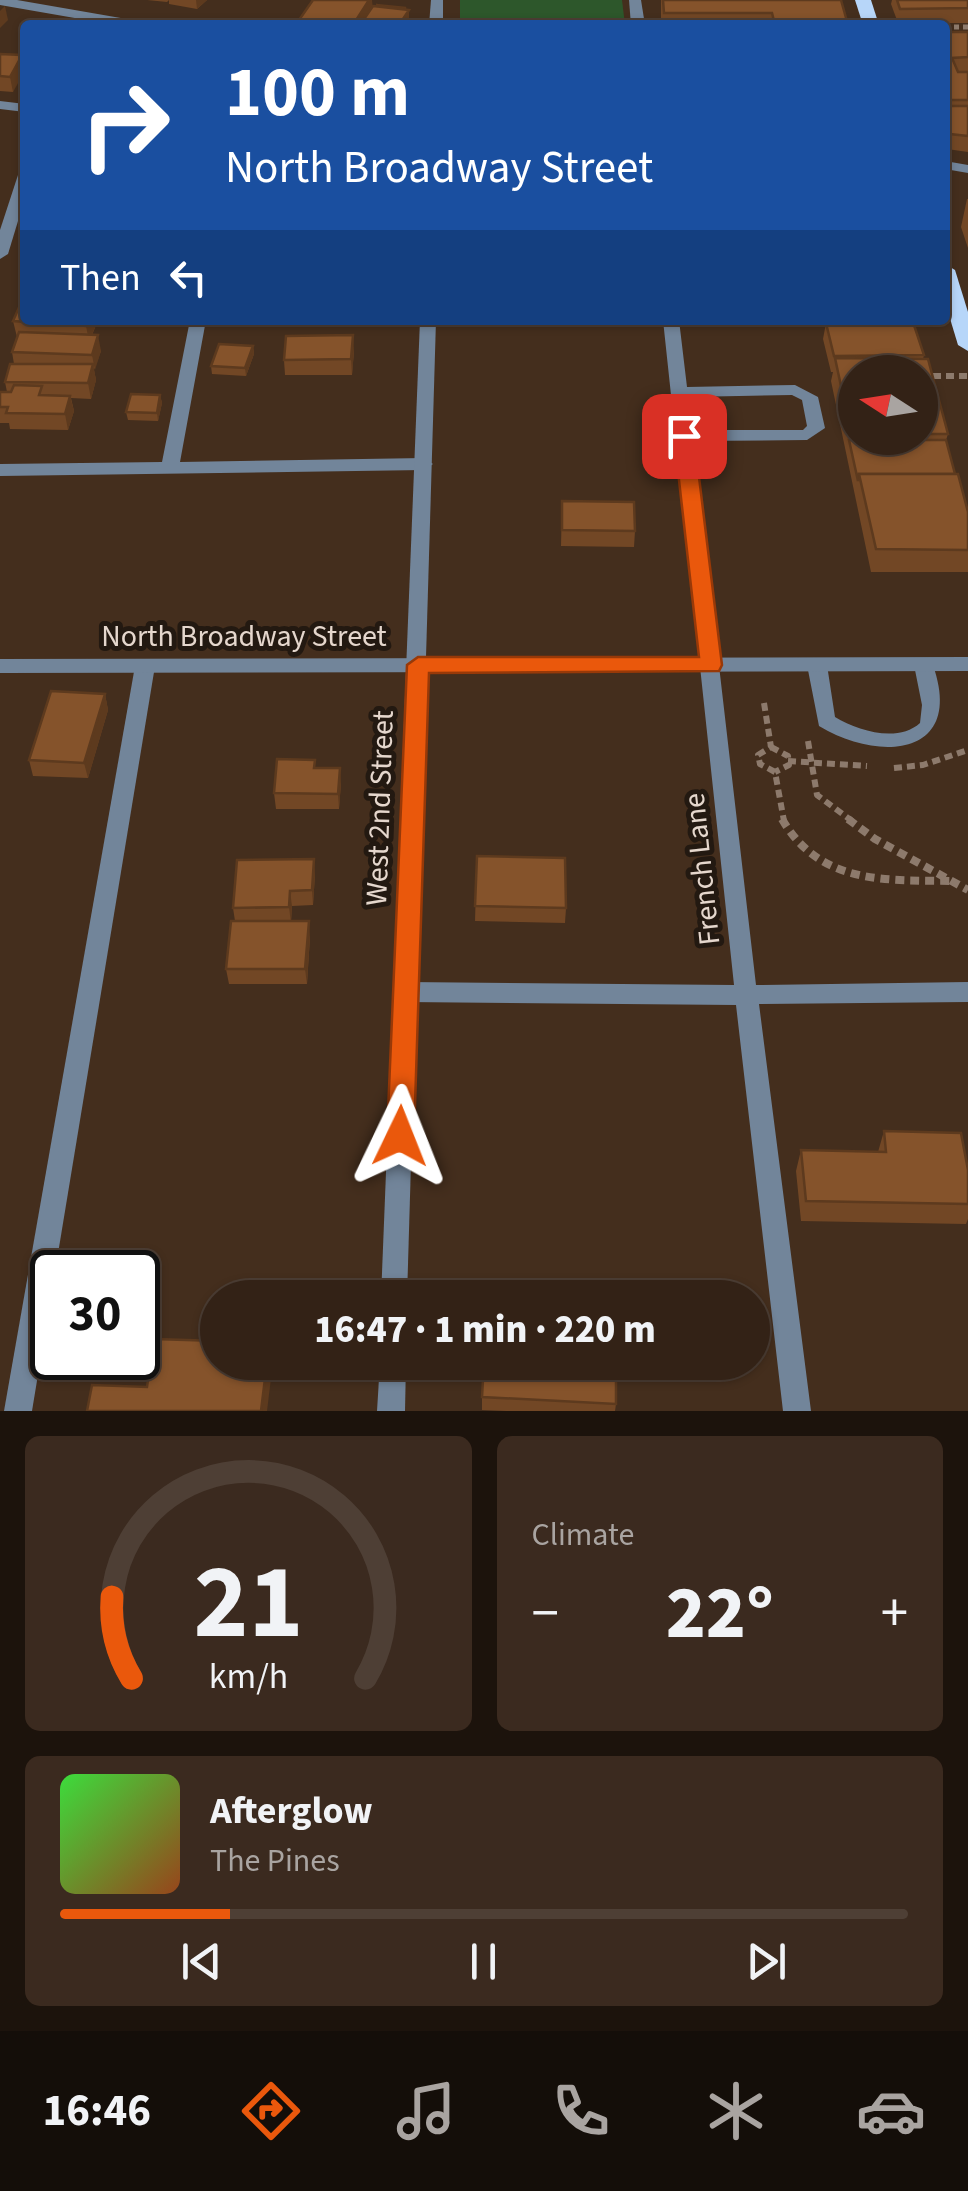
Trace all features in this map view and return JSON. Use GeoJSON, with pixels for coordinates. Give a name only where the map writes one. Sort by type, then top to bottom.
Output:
{"type":"FeatureCollection","features":[{"type":"Feature","properties":{"kind":"main road"},"geometry":{"type":"LineString","coordinates":[[950,287],[968,346]]}},
{"type":"Feature","properties":{"kind":"street"},"geometry":{"type":"LineString","coordinates":[[0,1],[112,20]]}},
{"type":"Feature","properties":{"kind":"street"},"geometry":{"type":"LineString","coordinates":[[0,252],[20,190]]}},
{"type":"Feature","properties":{"kind":"street"},"geometry":{"type":"LineString","coordinates":[[170,468],[197,325]]}},
{"type":"Feature","properties":{"kind":"street","name":"West 2nd Street"},"geometry":{"type":"LineString","coordinates":[[395,1280],[428,325]]}},
{"type":"Feature","properties":{"kind":"street","name":"French Lane"},"geometry":{"type":"LineString","coordinates":[[672,325],[746,996],[797,1411]]}},
{"type":"Feature","properties":{"kind":"street"},"geometry":{"type":"LineString","coordinates":[[679,392],[795,390],[810,397],[816,428],[807,435],[684,436]]}},
{"type":"Feature","properties":{"kind":"street"},"geometry":{"type":"LineString","coordinates":[[0,470],[424,464]]}},
{"type":"Feature","properties":{"kind":"street"},"geometry":{"type":"LineString","coordinates":[[816,665],[826,721],[842,734],[914,739],[928,729],[933,715],[924,664]]}},
{"type":"Feature","properties":{"kind":"street","name":"North Broadway Street"},"geometry":{"type":"LineString","coordinates":[[0,666],[968,664]]}},
{"type":"Feature","properties":{"kind":"street"},"geometry":{"type":"LineString","coordinates":[[18,1411],[145,666]]}},
{"type":"Feature","properties":{"kind":"street"},"geometry":{"type":"LineString","coordinates":[[406,992],[746,996],[968,992]]}},
{"type":"Feature","properties":{"kind":"street"},"geometry":{"type":"LineString","coordinates":[[392,1411],[393,1380]]}},
{"type":"Feature","properties":{"kind":"path"},"geometry":{"type":"LineString","coordinates":[[938,376],[968,376]]}},
{"type":"Feature","properties":{"kind":"path"},"geometry":{"type":"LineString","coordinates":[[764,703],[771,747]]}},
{"type":"Feature","properties":{"kind":"path"},"geometry":{"type":"LineString","coordinates":[[806,729],[817,795],[875,839],[968,890]]}},
{"type":"Feature","properties":{"kind":"path"},"geometry":{"type":"LineString","coordinates":[[771,747],[758,755],[760,764],[774,772]]}},
{"type":"Feature","properties":{"kind":"path"},"geometry":{"type":"LineString","coordinates":[[771,747],[788,756],[788,765],[774,772]]}},
{"type":"Feature","properties":{"kind":"path"},"geometry":{"type":"LineString","coordinates":[[774,772],[782,817],[799,848],[830,868],[878,879],[952,881]]}},
{"type":"Feature","properties":{"kind":"green space"},"geometry":{"type":"Polygon","coordinates":[[[460,0],[622,0],[624,20],[460,20],[460,0]]]}},
{"type":"Feature","properties":{"kind":"building"},"geometry":{"type":"Polygon","coordinates":[[[313,0],[369,0],[356,20],[299,20],[313,0]]]}},
{"type":"Feature","properties":{"kind":"building"},"geometry":{"type":"Polygon","coordinates":[[[663,0],[841,0],[847,20],[774,20],[772,13],[664,13],[663,0]]]}},
{"type":"Feature","properties":{"kind":"building"},"geometry":{"type":"Polygon","coordinates":[[[897,0],[968,0],[968,8],[900,9],[897,0]]]}},
{"type":"Feature","properties":{"kind":"building"},"geometry":{"type":"Polygon","coordinates":[[[373,6],[409,10],[402,20],[363,20],[373,6]]]}},
{"type":"Feature","properties":{"kind":"building"},"geometry":{"type":"Polygon","coordinates":[[[950,32],[968,32],[968,57],[952,58],[958,72],[968,72],[968,100],[950,100],[950,32]]]}},
{"type":"Feature","properties":{"kind":"building"},"geometry":{"type":"Polygon","coordinates":[[[0,54],[20,55],[10,77],[0,76],[0,54]]]}},
{"type":"Feature","properties":{"kind":"building"},"geometry":{"type":"Polygon","coordinates":[[[950,106],[968,106],[968,136],[950,134],[950,106]]]}},
{"type":"Feature","properties":{"kind":"building"},"geometry":{"type":"Polygon","coordinates":[[[826,325],[914,325],[924,355],[838,355],[834,356],[826,325]]]}},
{"type":"Feature","properties":{"kind":"building"},"geometry":{"type":"Polygon","coordinates":[[[19,332],[98,335],[92,355],[12,352],[19,332]]]}},
{"type":"Feature","properties":{"kind":"building"},"geometry":{"type":"Polygon","coordinates":[[[353,335],[351,359],[284,360],[286,336],[353,335]]]}},
{"type":"Feature","properties":{"kind":"building"},"geometry":{"type":"Polygon","coordinates":[[[219,344],[253,346],[245,368],[211,366],[219,344]]]}},
{"type":"Feature","properties":{"kind":"building"},"geometry":{"type":"Polygon","coordinates":[[[10,364],[93,364],[88,383],[5,382],[10,364]]]}},
{"type":"Feature","properties":{"kind":"building"},"geometry":{"type":"Polygon","coordinates":[[[14,385],[42,386],[39,395],[70,396],[65,414],[6,413],[8,407],[0,407],[0,392],[11,392],[14,385]]]}},
{"type":"Feature","properties":{"kind":"building"},"geometry":{"type":"Polygon","coordinates":[[[131,394],[160,395],[157,413],[126,412],[131,394]]]}},
{"type":"Feature","properties":{"kind":"building"},"geometry":{"type":"Polygon","coordinates":[[[938,396],[948,434],[938,434],[938,396]]]}},
{"type":"Feature","properties":{"kind":"building"},"geometry":{"type":"Polygon","coordinates":[[[938,440],[946,440],[955,474],[859,474],[858,481],[852,455],[938,455],[938,440]]]}},
{"type":"Feature","properties":{"kind":"building"},"geometry":{"type":"Polygon","coordinates":[[[859,474],[958,474],[968,512],[968,550],[876,549],[859,474]]]}},
{"type":"Feature","properties":{"kind":"building"},"geometry":{"type":"Polygon","coordinates":[[[562,501],[634,502],[635,531],[562,530],[562,501]]]}},
{"type":"Feature","properties":{"kind":"building"},"geometry":{"type":"Polygon","coordinates":[[[51,691],[105,694],[84,763],[29,760],[51,691]]]}},
{"type":"Feature","properties":{"kind":"building"},"geometry":{"type":"Polygon","coordinates":[[[277,759],[315,760],[314,768],[340,768],[338,794],[274,793],[277,759]]]}},
{"type":"Feature","properties":{"kind":"building"},"geometry":{"type":"Polygon","coordinates":[[[477,856],[565,858],[566,908],[475,906],[477,856]]]}},
{"type":"Feature","properties":{"kind":"building"},"geometry":{"type":"Polygon","coordinates":[[[314,859],[312,890],[290,891],[289,907],[233,908],[237,860],[314,859]]]}},
{"type":"Feature","properties":{"kind":"building"},"geometry":{"type":"Polygon","coordinates":[[[231,921],[309,921],[305,969],[226,969],[231,921]]]}},
{"type":"Feature","properties":{"kind":"building"},"geometry":{"type":"Polygon","coordinates":[[[884,1131],[961,1133],[968,1170],[968,1204],[806,1201],[801,1150],[886,1152],[884,1131]]]}},
{"type":"Feature","properties":{"kind":"building"},"geometry":{"type":"Polygon","coordinates":[[[160,1339],[200,1340],[200,1380],[265,1380],[261,1411],[87,1411],[92,1385],[147,1387],[148,1380],[160,1380],[160,1339]]]}},
{"type":"Feature","properties":{"kind":"building"},"geometry":{"type":"Polygon","coordinates":[[[483,1380],[616,1380],[616,1404],[482,1397],[483,1380]]]}},
{"type":"Feature","properties":{"kind":"route"},"geometry":{"type":"LineString","coordinates":[[400,1136],[418,665],[711,665],[684,436]]}}]}
